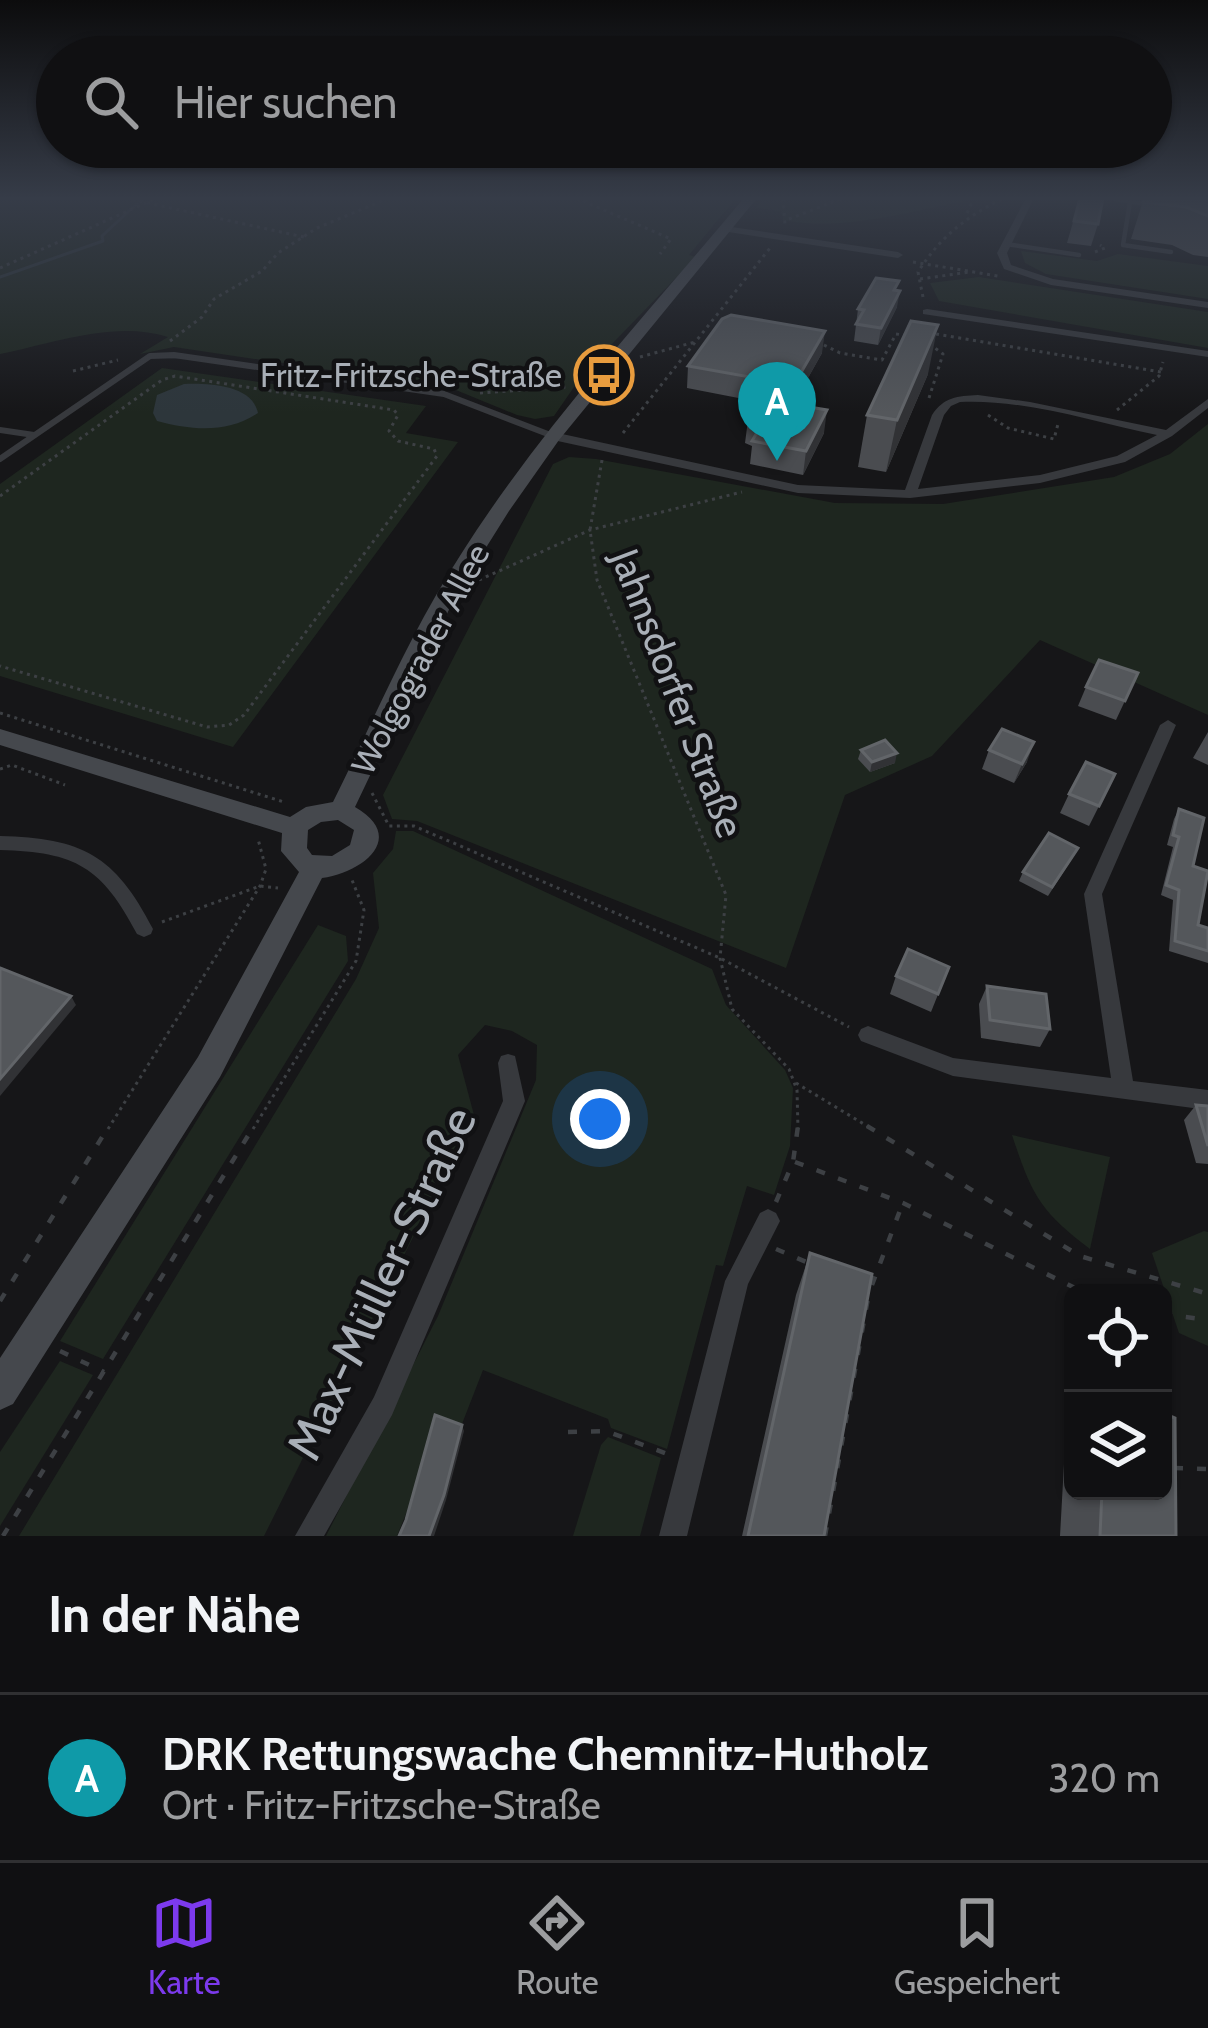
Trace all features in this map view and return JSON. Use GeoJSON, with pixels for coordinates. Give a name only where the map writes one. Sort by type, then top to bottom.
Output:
{"type":"FeatureCollection","features":[{"type":"Feature","properties":{"kind":"main road","name":"Wolgograder Allee"},"geometry":{"type":"LineString","coordinates":[[282,824],[346,800],[445,596],[553,436],[691,270]]}},
{"type":"Feature","properties":{"kind":"main road"},"geometry":{"type":"LineString","coordinates":[[0,737],[282,824],[294,857],[314,868],[209,1067],[0,1391]]}},
{"type":"Feature","properties":{"kind":"main road","name":"Wolgograder Allee"},"geometry":{"type":"LineString","coordinates":[[314,868],[340,865],[366,843],[366,825],[346,800]]}},
{"type":"Feature","properties":{"kind":"street"},"geometry":{"type":"LineString","coordinates":[[1015,270],[1051,282],[1208,305]]}},
{"type":"Feature","properties":{"kind":"street"},"geometry":{"type":"LineString","coordinates":[[927,312],[1208,354]]}},
{"type":"Feature","properties":{"kind":"street"},"geometry":{"type":"LineString","coordinates":[[910,494],[943,407],[955,399],[973,398],[1168,434]]}},
{"type":"Feature","properties":{"kind":"street"},"geometry":{"type":"LineString","coordinates":[[553,436],[775,484],[839,493],[910,494],[1069,473],[1121,459],[1168,434],[1208,402]]}},
{"type":"Feature","properties":{"kind":"street"},"geometry":{"type":"LineString","coordinates":[[1124,1086],[1093,895],[1168,725]]}},
{"type":"Feature","properties":{"kind":"street"},"geometry":{"type":"LineString","coordinates":[[0,844],[25,843],[90,857],[125,889],[144,929]]}},
{"type":"Feature","properties":{"kind":"street"},"geometry":{"type":"LineString","coordinates":[[868,1035],[953,1067],[1208,1100]]}},
{"type":"Feature","properties":{"kind":"street","name":"Max-Müller-Straße"},"geometry":{"type":"LineString","coordinates":[[309,1536],[382,1406],[514,1101],[508,1064]]}},
{"type":"Feature","properties":{"kind":"street"},"geometry":{"type":"LineString","coordinates":[[673,1536],[737,1281],[763,1231]]}},
{"type":"Feature","properties":{"kind":"lane"},"geometry":{"type":"LineString","coordinates":[[0,459],[150,356],[174,355],[444,394],[553,436]]}},
{"type":"Feature","properties":{"kind":"lane"},"geometry":{"type":"LineString","coordinates":[[0,430],[36,435]]}},
{"type":"Feature","properties":{"kind":"path"},"geometry":{"type":"LineString","coordinates":[[74,371],[150,356],[202,316],[214,299],[264,270]]}},
{"type":"Feature","properties":{"kind":"path"},"geometry":{"type":"LineString","coordinates":[[610,449],[753,270]]}},
{"type":"Feature","properties":{"kind":"path"},"geometry":{"type":"LineString","coordinates":[[923,270],[918,279],[923,298]]}},
{"type":"Feature","properties":{"kind":"path"},"geometry":{"type":"LineString","coordinates":[[918,279],[987,270]]}},
{"type":"Feature","properties":{"kind":"path"},"geometry":{"type":"LineString","coordinates":[[709,322],[730,326]]}},
{"type":"Feature","properties":{"kind":"path"},"geometry":{"type":"LineString","coordinates":[[932,333],[1161,372]]}},
{"type":"Feature","properties":{"kind":"path"},"geometry":{"type":"LineString","coordinates":[[822,344],[840,353],[882,360],[896,334],[912,337]]}},
{"type":"Feature","properties":{"kind":"path"},"geometry":{"type":"LineString","coordinates":[[632,359],[697,342]]}},
{"type":"Feature","properties":{"kind":"path"},"geometry":{"type":"LineString","coordinates":[[925,342],[943,354],[929,399]]}},
{"type":"Feature","properties":{"kind":"path"},"geometry":{"type":"LineString","coordinates":[[1113,423],[1117,410],[1161,372],[1166,347]]}},
{"type":"Feature","properties":{"kind":"path"},"geometry":{"type":"LineString","coordinates":[[0,496],[162,380],[175,376],[394,410],[398,415],[389,431],[398,441],[434,449],[437,456],[244,716],[230,725],[207,727],[0,666]]}},
{"type":"Feature","properties":{"kind":"path"},"geometry":{"type":"LineString","coordinates":[[925,379],[934,380]]}},
{"type":"Feature","properties":{"kind":"path"},"geometry":{"type":"LineString","coordinates":[[470,394],[579,387]]}},
{"type":"Feature","properties":{"kind":"path"},"geometry":{"type":"LineString","coordinates":[[921,388],[932,389]]}},
{"type":"Feature","properties":{"kind":"path"},"geometry":{"type":"LineString","coordinates":[[917,396],[943,407]]}},
{"type":"Feature","properties":{"kind":"path"},"geometry":{"type":"LineString","coordinates":[[986,413],[1008,428],[1054,439],[1061,413]]}},
{"type":"Feature","properties":{"kind":"path","name":"Jahnsdorfer Straße"},"geometry":{"type":"LineString","coordinates":[[610,449],[598,467],[590,530],[597,580],[726,895],[720,958]]}},
{"type":"Feature","properties":{"kind":"path"},"geometry":{"type":"LineString","coordinates":[[445,596],[590,530],[775,484]]}},
{"type":"Feature","properties":{"kind":"path"},"geometry":{"type":"LineString","coordinates":[[0,713],[286,800],[282,824],[258,838],[266,869],[260,886],[0,1301]]}},
{"type":"Feature","properties":{"kind":"path"},"geometry":{"type":"LineString","coordinates":[[0,766],[12,765],[65,785]]}},
{"type":"Feature","properties":{"kind":"path"},"geometry":{"type":"LineString","coordinates":[[346,800],[374,793],[389,826],[384,842]]}},
{"type":"Feature","properties":{"kind":"path"},"geometry":{"type":"LineString","coordinates":[[389,826],[414,826],[720,958],[868,1035]]}},
{"type":"Feature","properties":{"kind":"path"},"geometry":{"type":"LineString","coordinates":[[2,1536],[356,961],[364,910],[350,878],[364,868]]}},
{"type":"Feature","properties":{"kind":"path"},"geometry":{"type":"LineString","coordinates":[[144,929],[260,886]]}},
{"type":"Feature","properties":{"kind":"path"},"geometry":{"type":"LineString","coordinates":[[720,958],[732,1010],[789,1069],[800,1112],[793,1162],[763,1231],[814,1264]]}},
{"type":"Feature","properties":{"kind":"path"},"geometry":{"type":"LineString","coordinates":[[794,1082],[1080,1256],[1208,1294]]}},
{"type":"Feature","properties":{"kind":"path"},"geometry":{"type":"LineString","coordinates":[[793,1162],[903,1203],[1067,1284]]}},
{"type":"Feature","properties":{"kind":"path"},"geometry":{"type":"LineString","coordinates":[[826,1536],[871,1288],[903,1203]]}},
{"type":"Feature","properties":{"kind":"path"},"geometry":{"type":"LineString","coordinates":[[852,1280],[871,1288]]}},
{"type":"Feature","properties":{"kind":"path"},"geometry":{"type":"LineString","coordinates":[[1172,1315],[1208,1320]]}},
{"type":"Feature","properties":{"kind":"path"},"geometry":{"type":"LineString","coordinates":[[58,1351],[104,1372]]}},
{"type":"Feature","properties":{"kind":"path"},"geometry":{"type":"LineString","coordinates":[[568,1432],[606,1431],[665,1453]]}},
{"type":"Feature","properties":{"kind":"path"},"geometry":{"type":"LineString","coordinates":[[1172,1467],[1208,1469]]}},
{"type":"Feature","properties":{"kind":"shaded area"},"geometry":{"type":"Polygon","coordinates":[[[0,270],[684,270],[583,374],[554,416],[535,419],[451,388],[174,347],[140,354],[168,337],[148,332],[84,335],[0,354],[0,270]]]}},
{"type":"Feature","properties":{"kind":"shaded area"},"geometry":{"type":"Polygon","coordinates":[[[1038,270],[1208,270],[1208,299],[1038,270]]]}},
{"type":"Feature","properties":{"kind":"shaded area"},"geometry":{"type":"Polygon","coordinates":[[[979,277],[1208,312],[1208,348],[939,301],[930,283],[979,277]]]}},
{"type":"Feature","properties":{"kind":"shaded area"},"geometry":{"type":"Polygon","coordinates":[[[162,368],[426,406],[406,433],[458,442],[233,747],[0,676],[0,484],[162,368]]]}},
{"type":"Feature","properties":{"kind":"shaded area"},"geometry":{"type":"Polygon","coordinates":[[[184,384],[239,391],[258,413],[209,428],[157,421],[153,413],[157,395],[184,384]]]}},
{"type":"Feature","properties":{"kind":"shaded area"},"geometry":{"type":"Polygon","coordinates":[[[1208,424],[1208,715],[1040,640],[932,756],[845,795],[786,968],[417,821],[392,819],[383,795],[553,464],[569,457],[596,459],[835,503],[943,504],[1114,477],[1170,454],[1208,424]]]}},
{"type":"Feature","properties":{"kind":"shaded area"},"geometry":{"type":"Polygon","coordinates":[[[396,831],[413,831],[712,969],[726,1005],[785,1070],[793,1088],[790,1146],[774,1195],[747,1186],[723,1266],[716,1265],[667,1449],[611,1428],[608,1419],[483,1370],[460,1429],[437,1420],[423,1454],[429,1457],[397,1536],[326,1536],[438,1316],[536,1080],[537,1045],[512,1031],[485,1025],[458,1055],[474,1115],[264,1536],[19,1536],[356,979],[379,928],[373,873],[393,849],[396,831]]]}},
{"type":"Feature","properties":{"kind":"shaded area"},"geometry":{"type":"Polygon","coordinates":[[[318,925],[346,936],[348,961],[103,1359],[60,1341],[318,925]]]}},
{"type":"Feature","properties":{"kind":"shaded area"},"geometry":{"type":"Polygon","coordinates":[[[1012,1135],[1110,1157],[1090,1249],[1039,1200],[1012,1135]]]}},
{"type":"Feature","properties":{"kind":"shaded area"},"geometry":{"type":"Polygon","coordinates":[[[1208,1232],[1208,1346],[1179,1333],[1172,1312],[1172,1284],[1162,1284],[1152,1253],[1208,1232]]]}},
{"type":"Feature","properties":{"kind":"shaded area"},"geometry":{"type":"Polygon","coordinates":[[[60,1361],[93,1375],[0,1526],[0,1452],[60,1361]]]}},
{"type":"Feature","properties":{"kind":"shaded area"},"geometry":{"type":"Polygon","coordinates":[[[608,1437],[661,1458],[640,1536],[573,1536],[601,1445],[608,1437]]]}},
{"type":"Feature","properties":{"kind":"building"},"geometry":{"type":"Polygon","coordinates":[[[876,278],[899,281],[894,290],[900,291],[881,328],[856,324],[864,310],[858,309],[876,278]]]}},
{"type":"Feature","properties":{"kind":"building"},"geometry":{"type":"Polygon","coordinates":[[[731,315],[825,331],[799,376],[805,377],[791,404],[827,410],[806,451],[752,441],[761,426],[748,420],[772,381],[688,366],[722,319],[731,315]]]}},
{"type":"Feature","properties":{"kind":"building"},"geometry":{"type":"Polygon","coordinates":[[[911,321],[938,325],[897,420],[867,415],[911,321]]]}},
{"type":"Feature","properties":{"kind":"building"},"geometry":{"type":"Polygon","coordinates":[[[1099,660],[1138,673],[1125,701],[1086,687],[1099,660]]]}},
{"type":"Feature","properties":{"kind":"building"},"geometry":{"type":"Polygon","coordinates":[[[1002,729],[1034,742],[1022,764],[989,750],[1002,729]]]}},
{"type":"Feature","properties":{"kind":"building"},"geometry":{"type":"Polygon","coordinates":[[[885,740],[897,753],[872,762],[861,750],[885,740]]]}},
{"type":"Feature","properties":{"kind":"building"},"geometry":{"type":"Polygon","coordinates":[[[1086,762],[1115,774],[1099,806],[1069,794],[1086,762]]]}},
{"type":"Feature","properties":{"kind":"building"},"geometry":{"type":"Polygon","coordinates":[[[1179,809],[1204,818],[1193,866],[1208,871],[1198,925],[1208,928],[1208,951],[1175,941],[1179,890],[1166,885],[1179,837],[1173,835],[1179,809]]]}},
{"type":"Feature","properties":{"kind":"building"},"geometry":{"type":"Polygon","coordinates":[[[1049,833],[1078,848],[1052,887],[1023,872],[1049,833]]]}},
{"type":"Feature","properties":{"kind":"building"},"geometry":{"type":"Polygon","coordinates":[[[908,949],[949,967],[938,994],[896,976],[908,949]]]}},
{"type":"Feature","properties":{"kind":"building"},"geometry":{"type":"Polygon","coordinates":[[[0,968],[71,996],[0,1079],[0,968]]]}},
{"type":"Feature","properties":{"kind":"building"},"geometry":{"type":"Polygon","coordinates":[[[987,986],[1046,994],[1050,1029],[990,1020],[987,986]]]}},
{"type":"Feature","properties":{"kind":"building"},"geometry":{"type":"Polygon","coordinates":[[[1196,1105],[1208,1106],[1208,1146],[1196,1105]]]}},
{"type":"Feature","properties":{"kind":"building"},"geometry":{"type":"Polygon","coordinates":[[[810,1253],[872,1274],[824,1536],[748,1536],[810,1253]]]}},
{"type":"Feature","properties":{"kind":"building"},"geometry":{"type":"Polygon","coordinates":[[[435,1415],[462,1425],[444,1495],[429,1536],[399,1536],[406,1520],[435,1415]]]}},
{"type":"Feature","properties":{"kind":"building"},"geometry":{"type":"Polygon","coordinates":[[[1175,1418],[1176,1536],[1100,1536],[1102,1500],[1172,1500],[1175,1418]]]}},
{"type":"Feature","properties":{"kind":"waterway"},"geometry":{"type":"LineString","coordinates":[[0,277],[21,270]]}},
{"type":"Feature","properties":{"kind":"place","name":"Fritz-Fritzsche-Straße"},"geometry":{"type":"Point","coordinates":[604,375]}},
{"type":"Feature","properties":{"kind":"place","name":"DRK Rettungswache Chemnitz-Hutholz"},"geometry":{"type":"Point","coordinates":[777,461]}}]}
